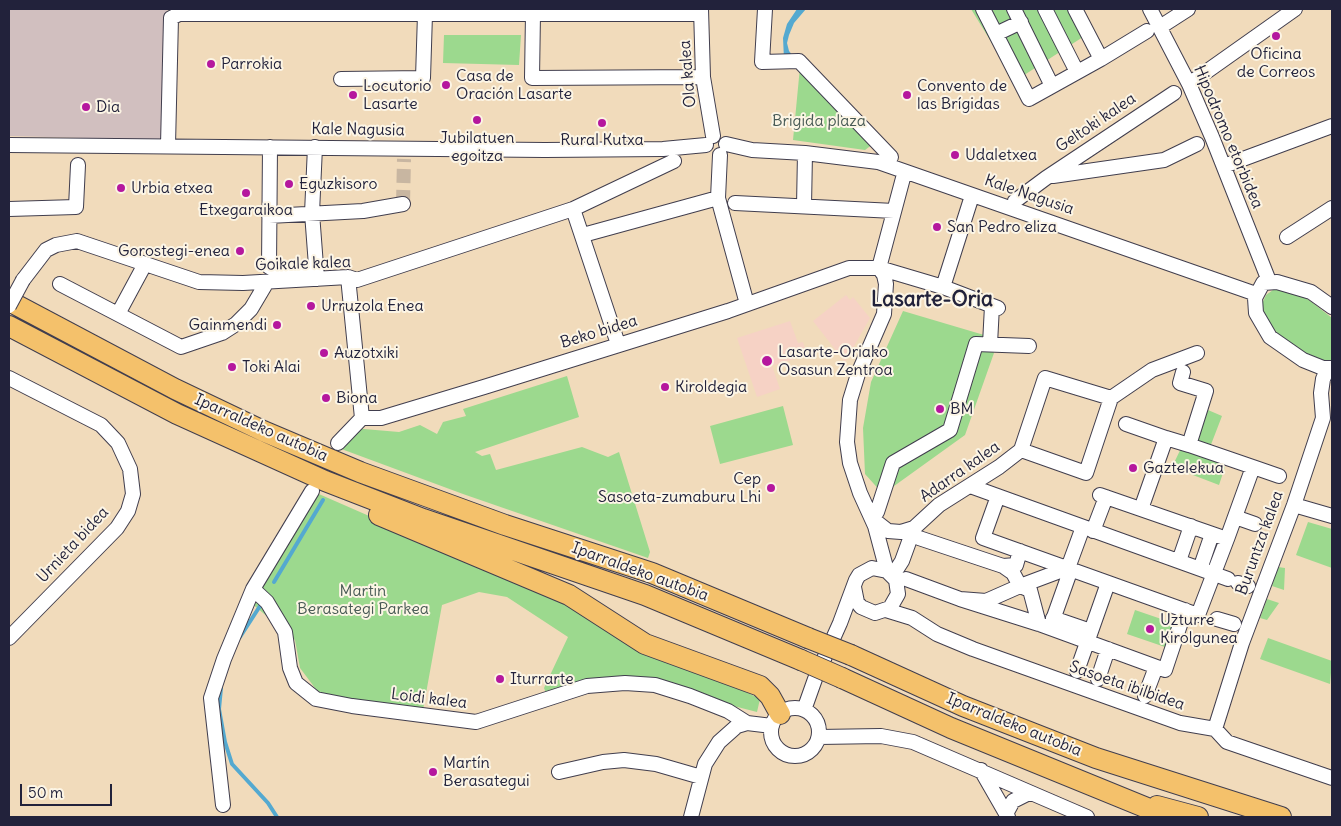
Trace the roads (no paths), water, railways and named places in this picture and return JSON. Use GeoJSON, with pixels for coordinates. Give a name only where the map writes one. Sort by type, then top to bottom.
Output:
{"type":"FeatureCollection","features":[{"type":"Feature","properties":{"kind":"highway","name":"Iparraldeko autobia"},"geometry":{"type":"LineString","coordinates":[[9,301],[175,389],[263,431],[360,472],[505,525],[652,573],[851,655],[963,706],[1096,758],[1281,817]]}},
{"type":"Feature","properties":{"kind":"highway","name":"Iparraldeko autobia"},"geometry":{"type":"LineString","coordinates":[[9,326],[318,486],[433,522],[646,595],[801,660],[952,728],[1119,795]]}},
{"type":"Feature","properties":{"kind":"highway"},"geometry":{"type":"LineString","coordinates":[[318,486],[418,533],[569,595],[645,644],[760,686],[770,696],[776,720]]}},
{"type":"Feature","properties":{"kind":"highway"},"geometry":{"type":"LineString","coordinates":[[1119,795],[1169,817]]}},
{"type":"Feature","properties":{"kind":"highway"},"geometry":{"type":"LineString","coordinates":[[1119,795],[1198,817]]}},
{"type":"Feature","properties":{"kind":"street"},"geometry":{"type":"LineString","coordinates":[[765,9],[762,62],[799,61],[891,157]]}},
{"type":"Feature","properties":{"kind":"street"},"geometry":{"type":"LineString","coordinates":[[983,9],[1029,99],[1188,9]]}},
{"type":"Feature","properties":{"kind":"street"},"geometry":{"type":"LineString","coordinates":[[1014,9],[1052,86]]}},
{"type":"Feature","properties":{"kind":"street"},"geometry":{"type":"LineString","coordinates":[[1045,9],[1077,72]]}},
{"type":"Feature","properties":{"kind":"street"},"geometry":{"type":"LineString","coordinates":[[1075,9],[1101,59]]}},
{"type":"Feature","properties":{"kind":"street","name":"Hipodromo etorbidea"},"geometry":{"type":"LineString","coordinates":[[1150,9],[1154,29],[1189,84],[1224,166],[1268,281]]}},
{"type":"Feature","properties":{"kind":"street"},"geometry":{"type":"LineString","coordinates":[[1189,84],[1295,9]]}},
{"type":"Feature","properties":{"kind":"street"},"geometry":{"type":"LineString","coordinates":[[168,145],[172,18],[178,14],[206,12],[533,14],[701,11]]}},
{"type":"Feature","properties":{"kind":"street","name":"Ola kalea"},"geometry":{"type":"LineString","coordinates":[[701,11],[703,77],[709,140]]}},
{"type":"Feature","properties":{"kind":"street"},"geometry":{"type":"LineString","coordinates":[[341,79],[423,78],[425,14]]}},
{"type":"Feature","properties":{"kind":"street"},"geometry":{"type":"LineString","coordinates":[[533,14],[532,78],[703,77]]}},
{"type":"Feature","properties":{"kind":"street"},"geometry":{"type":"LineString","coordinates":[[996,34],[1021,22]]}},
{"type":"Feature","properties":{"kind":"street","name":"Geltoki kalea"},"geometry":{"type":"LineString","coordinates":[[1015,201],[1046,178],[1174,93]]}},
{"type":"Feature","properties":{"kind":"street"},"geometry":{"type":"LineString","coordinates":[[1224,166],[1332,126]]}},
{"type":"Feature","properties":{"kind":"street","name":"Kale Nagusia"},"geometry":{"type":"LineString","coordinates":[[9,145],[545,150],[663,149],[723,138],[723,150],[805,153],[860,158],[886,164],[1256,294]]}},
{"type":"Feature","properties":{"kind":"street"},"geometry":{"type":"LineString","coordinates":[[1046,178],[1164,160],[1197,144]]}},
{"type":"Feature","properties":{"kind":"street"},"geometry":{"type":"LineString","coordinates":[[270,147],[269,267],[277,271],[316,274],[312,213],[315,147]]}},
{"type":"Feature","properties":{"kind":"street"},"geometry":{"type":"LineString","coordinates":[[723,150],[718,198],[747,304]]}},
{"type":"Feature","properties":{"kind":"street"},"geometry":{"type":"LineString","coordinates":[[804,206],[805,153]]}},
{"type":"Feature","properties":{"kind":"street","name":"Goikale kalea"},"geometry":{"type":"LineString","coordinates":[[9,306],[23,280],[46,250],[68,242],[77,241],[91,245],[199,282],[267,282],[316,274],[348,277],[357,280],[573,208],[674,161]]}},
{"type":"Feature","properties":{"kind":"street"},"geometry":{"type":"LineString","coordinates":[[9,209],[76,207],[78,165]]}},
{"type":"Feature","properties":{"kind":"street"},"geometry":{"type":"LineString","coordinates":[[904,178],[879,268],[884,275],[886,284],[884,314],[858,374],[850,400],[847,425],[850,463],[874,514],[881,544],[912,618]]}},
{"type":"Feature","properties":{"kind":"street"},"geometry":{"type":"LineString","coordinates":[[582,235],[718,198]]}},
{"type":"Feature","properties":{"kind":"street"},"geometry":{"type":"LineString","coordinates":[[943,287],[970,202]]}},
{"type":"Feature","properties":{"kind":"street"},"geometry":{"type":"LineString","coordinates":[[735,203],[894,211]]}},
{"type":"Feature","properties":{"kind":"street"},"geometry":{"type":"LineString","coordinates":[[269,216],[363,210],[403,204]]}},
{"type":"Feature","properties":{"kind":"street"},"geometry":{"type":"LineString","coordinates":[[573,208],[618,344]]}},
{"type":"Feature","properties":{"kind":"street"},"geometry":{"type":"LineString","coordinates":[[1286,237],[1332,208]]}},
{"type":"Feature","properties":{"kind":"street"},"geometry":{"type":"LineString","coordinates":[[118,314],[145,264]]}},
{"type":"Feature","properties":{"kind":"street","name":"Beko bidea"},"geometry":{"type":"LineString","coordinates":[[362,418],[381,418],[394,414],[747,304],[849,268],[879,268],[943,287],[995,307],[988,338],[990,344]]}},
{"type":"Feature","properties":{"kind":"street"},"geometry":{"type":"LineString","coordinates":[[338,443],[362,418],[348,277]]}},
{"type":"Feature","properties":{"kind":"street"},"geometry":{"type":"LineString","coordinates":[[1330,368],[1303,360],[1270,337],[1256,313],[1256,294],[1263,283],[1268,281],[1300,287],[1321,298],[1332,307]]}},
{"type":"Feature","properties":{"kind":"street"},"geometry":{"type":"LineString","coordinates":[[60,284],[181,347],[222,333],[236,324],[252,309],[267,282]]}},
{"type":"Feature","properties":{"kind":"street"},"geometry":{"type":"LineString","coordinates":[[874,514],[893,463],[950,430],[976,344],[1029,346]]}},
{"type":"Feature","properties":{"kind":"street"},"geometry":{"type":"LineString","coordinates":[[1111,398],[1152,370],[1197,353]]}},
{"type":"Feature","properties":{"kind":"street","name":"Buruntza kalea"},"geometry":{"type":"LineString","coordinates":[[1215,729],[1245,635],[1294,505],[1323,418],[1321,393],[1323,379],[1330,368]]}},
{"type":"Feature","properties":{"kind":"street"},"geometry":{"type":"LineString","coordinates":[[1183,372],[1180,383],[1206,391],[1189,445]]}},
{"type":"Feature","properties":{"kind":"street","name":"Urnieta bidea"},"geometry":{"type":"LineString","coordinates":[[9,378],[101,425],[118,443],[130,469],[133,494],[128,511],[117,528],[9,638]]}},
{"type":"Feature","properties":{"kind":"street","name":"Adarra kalea"},"geometry":{"type":"LineString","coordinates":[[896,579],[902,561],[916,533],[939,505],[1021,450],[1045,378],[1111,398],[1086,473],[1021,450]]}},
{"type":"Feature","properties":{"kind":"street"},"geometry":{"type":"LineString","coordinates":[[1126,424],[1278,476]]}},
{"type":"Feature","properties":{"kind":"street"},"geometry":{"type":"LineString","coordinates":[[1141,509],[1166,438]]}},
{"type":"Feature","properties":{"kind":"street"},"geometry":{"type":"LineString","coordinates":[[998,496],[983,538],[1198,615],[1253,467]]}},
{"type":"Feature","properties":{"kind":"street"},"geometry":{"type":"LineString","coordinates":[[223,804],[211,698],[224,659],[253,590],[318,486]]}},
{"type":"Feature","properties":{"kind":"street"},"geometry":{"type":"LineString","coordinates":[[970,486],[1238,583]]}},
{"type":"Feature","properties":{"kind":"street"},"geometry":{"type":"LineString","coordinates":[[1047,623],[1069,569],[1103,496],[1227,540]]}},
{"type":"Feature","properties":{"kind":"street"},"geometry":{"type":"LineString","coordinates":[[1294,505],[1332,516]]}},
{"type":"Feature","properties":{"kind":"street"},"geometry":{"type":"LineString","coordinates":[[874,514],[888,532],[916,533],[1003,566],[1013,573],[1020,586],[1030,590],[1032,605],[1047,623]]}},
{"type":"Feature","properties":{"kind":"street"},"geometry":{"type":"LineString","coordinates":[[1236,517],[1255,524]]}},
{"type":"Feature","properties":{"kind":"street"},"geometry":{"type":"LineString","coordinates":[[1179,561],[1190,526]]}},
{"type":"Feature","properties":{"kind":"street"},"geometry":{"type":"LineString","coordinates":[[1200,569],[1212,534]]}},
{"type":"Feature","properties":{"kind":"street"},"geometry":{"type":"LineString","coordinates":[[804,710],[815,679],[859,575],[872,568],[881,544]]}},
{"type":"Feature","properties":{"kind":"street"},"geometry":{"type":"LineString","coordinates":[[1003,566],[1016,565],[1020,551]]}},
{"type":"Feature","properties":{"kind":"street"},"geometry":{"type":"LineString","coordinates":[[872,568],[896,579],[960,599],[1090,636],[1108,649],[1165,670],[1186,610]]}},
{"type":"Feature","properties":{"kind":"street"},"geometry":{"type":"LineString","coordinates":[[960,599],[986,601],[1020,586],[1069,569]]}},
{"type":"Feature","properties":{"kind":"street"},"geometry":{"type":"LineString","coordinates":[[840,623],[854,615],[886,610],[895,602],[896,579]]}},
{"type":"Feature","properties":{"kind":"street"},"geometry":{"type":"LineString","coordinates":[[1077,671],[1108,583]]}},
{"type":"Feature","properties":{"kind":"street"},"geometry":{"type":"LineString","coordinates":[[854,587],[857,602],[869,612]]}},
{"type":"Feature","properties":{"kind":"street","name":"Loidi kalea"},"geometry":{"type":"LineString","coordinates":[[253,590],[267,602],[285,632],[290,668],[296,683],[306,692],[323,701],[455,721],[476,722],[587,686],[625,683],[655,686],[690,696],[728,710],[748,723],[776,720]]}},
{"type":"Feature","properties":{"kind":"street","name":"Sasoeta ibilbidea"},"geometry":{"type":"LineString","coordinates":[[886,610],[912,618],[924,627],[952,641],[1071,685],[1180,724],[1215,729]]}},
{"type":"Feature","properties":{"kind":"street"},"geometry":{"type":"LineString","coordinates":[[1217,619],[1234,624]]}},
{"type":"Feature","properties":{"kind":"street"},"geometry":{"type":"LineString","coordinates":[[1098,679],[1108,649]]}},
{"type":"Feature","properties":{"kind":"street"},"geometry":{"type":"LineString","coordinates":[[1145,696],[1156,667]]}},
{"type":"Feature","properties":{"kind":"street"},"geometry":{"type":"LineString","coordinates":[[793,708],[804,710],[814,717],[819,737],[809,752],[791,756],[783,753],[776,747],[771,735],[776,720],[793,708]]}},
{"type":"Feature","properties":{"kind":"street"},"geometry":{"type":"LineString","coordinates":[[691,817],[701,777],[710,753],[737,726],[748,723]]}},
{"type":"Feature","properties":{"kind":"street"},"geometry":{"type":"LineString","coordinates":[[1215,729],[1227,742],[1332,778]]}},
{"type":"Feature","properties":{"kind":"street"},"geometry":{"type":"LineString","coordinates":[[819,737],[881,736],[913,742],[1087,817]]}},
{"type":"Feature","properties":{"kind":"street"},"geometry":{"type":"LineString","coordinates":[[559,772],[587,765],[624,760],[656,764],[701,777]]}},
{"type":"Feature","properties":{"kind":"street"},"geometry":{"type":"LineString","coordinates":[[981,770],[1007,816]]}},
{"type":"Feature","properties":{"kind":"street"},"geometry":{"type":"LineString","coordinates":[[1007,816],[1013,802],[1018,797],[1029,793]]}},
{"type":"Feature","properties":{"kind":"water"},"geometry":{"type":"Polygon","coordinates":[[[797,9],[806,9],[794,23],[789,35],[787,43],[789,51],[793,56],[784,59],[783,38],[787,24],[797,9]]]}},
{"type":"Feature","properties":{"kind":"waterway"},"geometry":{"type":"LineString","coordinates":[[274,582],[323,500]]}},
{"type":"Feature","properties":{"kind":"waterway"},"geometry":{"type":"LineString","coordinates":[[240,637],[260,606]]}},
{"type":"Feature","properties":{"kind":"waterway"},"geometry":{"type":"LineString","coordinates":[[221,688],[219,709],[225,742],[232,764],[268,803],[277,817]]}},
{"type":"Feature","properties":{"kind":"tunnel"},"geometry":{"type":"LineString","coordinates":[[403,204],[404,159]]}},
{"type":"Feature","properties":{"kind":"place","name":"Oficina de Correos"},"geometry":{"type":"Point","coordinates":[1276,36]}},
{"type":"Feature","properties":{"kind":"place","name":"Parrokia"},"geometry":{"type":"Point","coordinates":[211,64]}},
{"type":"Feature","properties":{"kind":"place","name":"Casa de Oración Lasarte"},"geometry":{"type":"Point","coordinates":[446,85]}},
{"type":"Feature","properties":{"kind":"place","name":"Locutorio Lasarte"},"geometry":{"type":"Point","coordinates":[353,95]}},
{"type":"Feature","properties":{"kind":"place","name":"Convento de las Brígidas"},"geometry":{"type":"Point","coordinates":[907,95]}},
{"type":"Feature","properties":{"kind":"place","name":"Dia"},"geometry":{"type":"Point","coordinates":[86,107]}},
{"type":"Feature","properties":{"kind":"place","name":"Jubilatuen egoitza"},"geometry":{"type":"Point","coordinates":[477,120]}},
{"type":"Feature","properties":{"kind":"place","name":"Rural Kutxa"},"geometry":{"type":"Point","coordinates":[602,123]}},
{"type":"Feature","properties":{"kind":"place","name":"Udaletxea"},"geometry":{"type":"Point","coordinates":[955,155]}},
{"type":"Feature","properties":{"kind":"place","name":"Eguzkisoro"},"geometry":{"type":"Point","coordinates":[289,184]}},
{"type":"Feature","properties":{"kind":"place","name":"Urbia etxea"},"geometry":{"type":"Point","coordinates":[121,188]}},
{"type":"Feature","properties":{"kind":"place","name":"Etxegaraikoa"},"geometry":{"type":"Point","coordinates":[246,193]}},
{"type":"Feature","properties":{"kind":"place","name":"San Pedro eliza"},"geometry":{"type":"Point","coordinates":[937,227]}},
{"type":"Feature","properties":{"kind":"place","name":"Gorostegi-enea"},"geometry":{"type":"Point","coordinates":[240,251]}},
{"type":"Feature","properties":{"kind":"place","name":"Urruzola Enea"},"geometry":{"type":"Point","coordinates":[311,306]}},
{"type":"Feature","properties":{"kind":"place","name":"Gainmendi"},"geometry":{"type":"Point","coordinates":[277,325]}},
{"type":"Feature","properties":{"kind":"place","name":"Auzotxiki"},"geometry":{"type":"Point","coordinates":[324,353]}},
{"type":"Feature","properties":{"kind":"place","name":"Lasarte-Oriako Osasun Zentroa"},"geometry":{"type":"Point","coordinates":[767,361]}},
{"type":"Feature","properties":{"kind":"place","name":"Toki Alai"},"geometry":{"type":"Point","coordinates":[232,367]}},
{"type":"Feature","properties":{"kind":"place","name":"Kiroldegia"},"geometry":{"type":"Point","coordinates":[665,387]}},
{"type":"Feature","properties":{"kind":"place","name":"Biona"},"geometry":{"type":"Point","coordinates":[326,398]}},
{"type":"Feature","properties":{"kind":"place","name":"BM"},"geometry":{"type":"Point","coordinates":[940,409]}},
{"type":"Feature","properties":{"kind":"place","name":"Gaztelekua"},"geometry":{"type":"Point","coordinates":[1133,468]}},
{"type":"Feature","properties":{"kind":"place","name":"Cep Sasoeta-zumaburu Lhi"},"geometry":{"type":"Point","coordinates":[771,488]}},
{"type":"Feature","properties":{"kind":"place","name":"Uzturre Kirolgunea"},"geometry":{"type":"Point","coordinates":[1150,629]}},
{"type":"Feature","properties":{"kind":"place","name":"Iturrarte"},"geometry":{"type":"Point","coordinates":[500,679]}},
{"type":"Feature","properties":{"kind":"place","name":"Martín Berasategui"},"geometry":{"type":"Point","coordinates":[433,772]}},
{"type":"Feature","properties":{"kind":"district","name":"Lasarte-Oria"},"geometry":{"type":"Point","coordinates":[932,300]}},
{"type":"Feature","properties":{"kind":"park label","name":"Brigida plaza"},"geometry":{"type":"Point","coordinates":[819,121]}},
{"type":"Feature","properties":{"kind":"park label","name":"Martin Berasategi Parkea"},"geometry":{"type":"Point","coordinates":[363,600]}}]}
